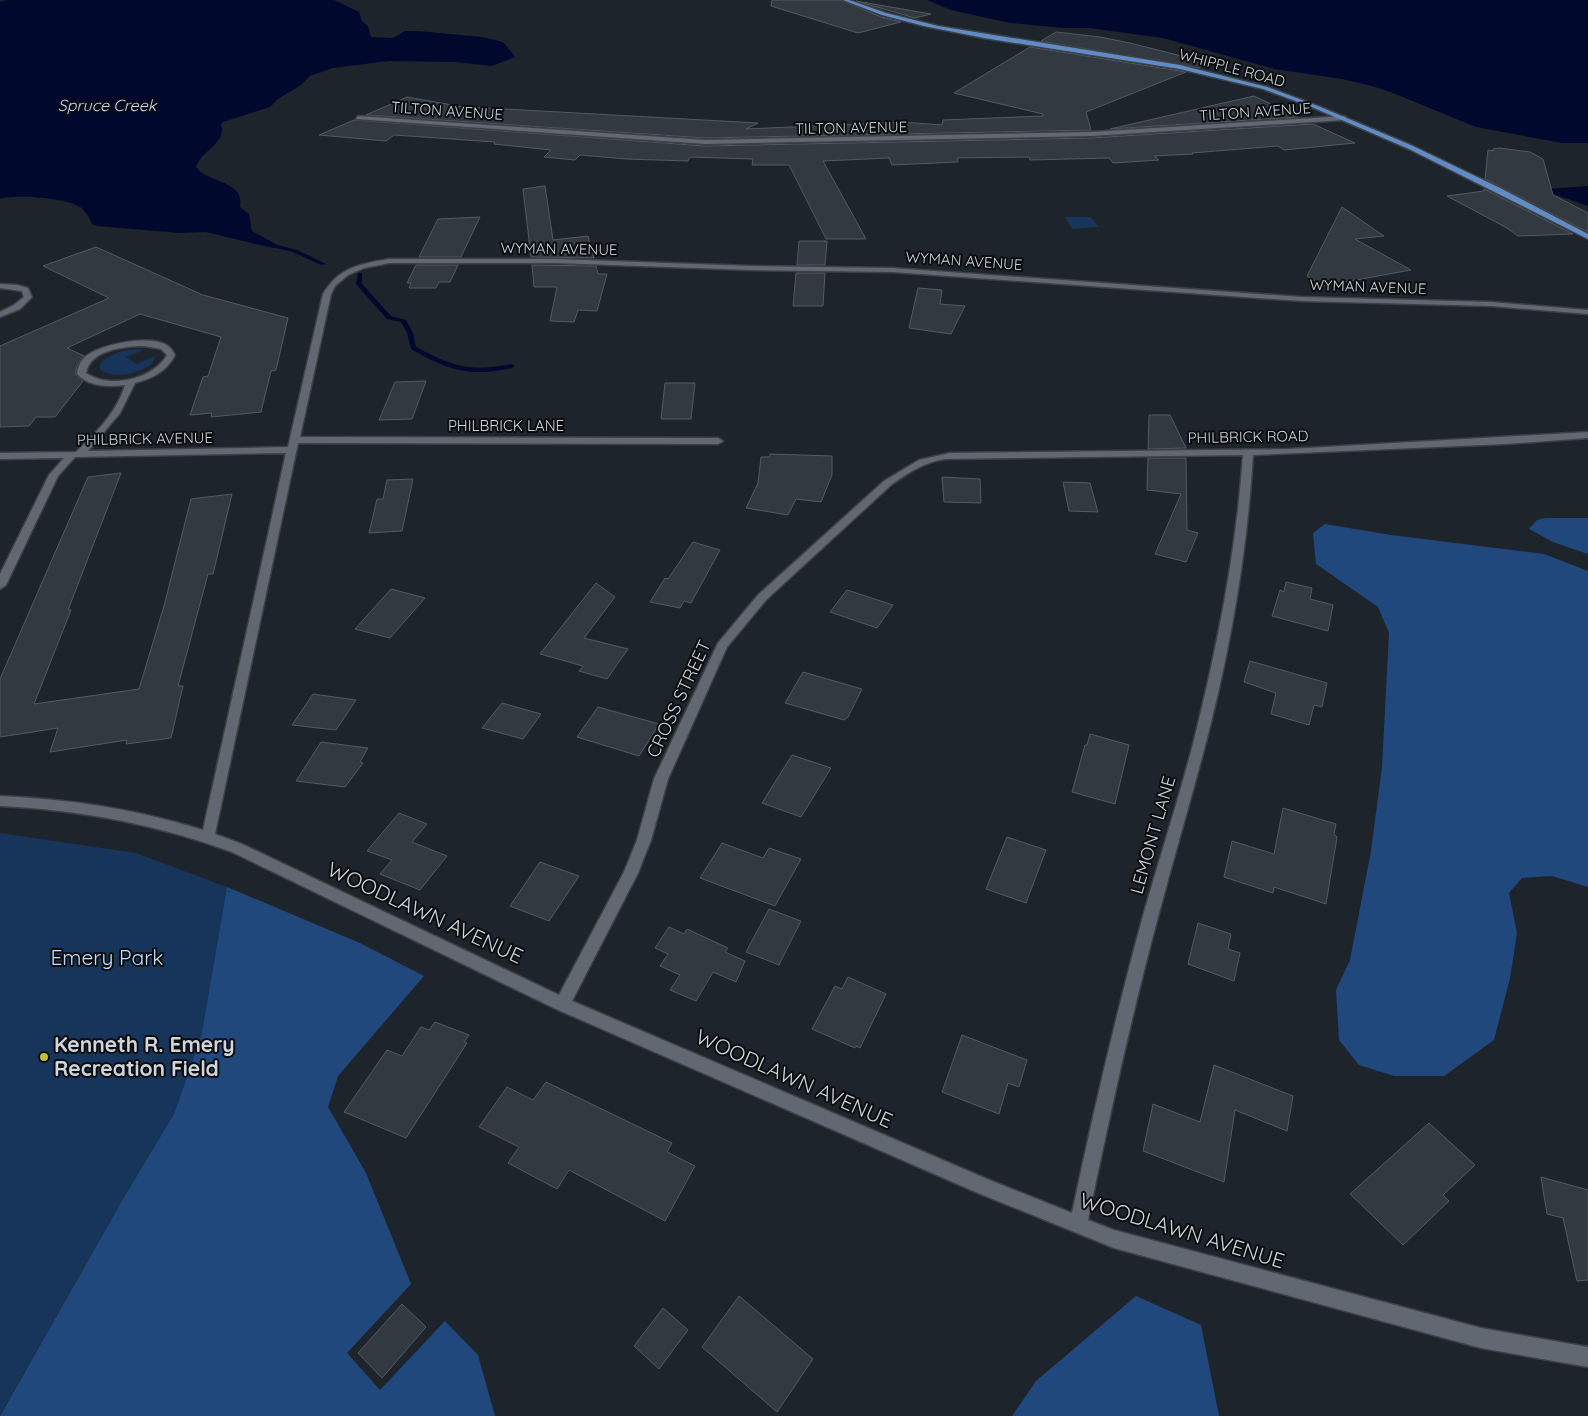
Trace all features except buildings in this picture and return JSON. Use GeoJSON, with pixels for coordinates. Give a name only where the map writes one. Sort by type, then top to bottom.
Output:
{"type":"FeatureCollection","features":[{"type":"Feature","properties":{"kind":"main road","name":"WHIPPLE ROAD"},"geometry":{"type":"LineString","coordinates":[[845,0],[884,14],[972,35],[1129,58],[1213,74],[1269,89],[1344,118],[1467,173],[1588,237]]}},
{"type":"Feature","properties":{"kind":"street","name":"TILTON AVENUE"},"geometry":{"type":"LineString","coordinates":[[358,118],[705,142],[775,142],[1096,134],[1344,118]]}},
{"type":"Feature","properties":{"kind":"street","name":"WYMAN AVENUE"},"geometry":{"type":"LineString","coordinates":[[293,445],[327,294],[340,276],[363,266],[389,261],[556,261],[752,268],[858,269],[1302,299],[1491,304],[1588,312]]}},
{"type":"Feature","properties":{"kind":"street"},"geometry":{"type":"LineString","coordinates":[[0,286],[20,288],[25,290],[28,297],[17,307],[0,315]]}},
{"type":"Feature","properties":{"kind":"street"},"geometry":{"type":"LineString","coordinates":[[152,343],[168,349],[171,357],[164,366],[152,374],[131,381],[108,384],[89,381],[82,374],[81,369],[87,360],[123,344],[152,343]]}},
{"type":"Feature","properties":{"kind":"street"},"geometry":{"type":"LineString","coordinates":[[0,585],[54,475],[75,455],[94,441],[127,396],[131,381]]}},
{"type":"Feature","properties":{"kind":"street","name":"PHILBRICK ROAD"},"geometry":{"type":"LineString","coordinates":[[910,468],[932,459],[959,456],[1248,453],[1478,443],[1588,435]]}},
{"type":"Feature","properties":{"kind":"street","name":"PHILBRICK LANE"},"geometry":{"type":"LineString","coordinates":[[293,445],[718,441]]}},
{"type":"Feature","properties":{"kind":"street"},"geometry":{"type":"LineString","coordinates":[[208,837],[293,445]]}},
{"type":"Feature","properties":{"kind":"street","name":"PHILBRICK AVENUE"},"geometry":{"type":"LineString","coordinates":[[0,456],[75,455],[293,445]]}},
{"type":"Feature","properties":{"kind":"street","name":"LEMONT LANE"},"geometry":{"type":"LineString","coordinates":[[1078,1225],[1103,1107],[1147,926],[1199,746],[1232,598],[1244,515],[1248,453]]}},
{"type":"Feature","properties":{"kind":"street","name":"CROSS STREET"},"geometry":{"type":"LineString","coordinates":[[562,1004],[631,874],[644,840],[661,779],[689,714],[727,640],[763,594],[886,485],[910,468]]}},
{"type":"Feature","properties":{"kind":"street","name":"WOODLAWN AVENUE"},"geometry":{"type":"LineString","coordinates":[[0,801],[80,808],[148,819],[237,848],[562,1004],[984,1187],[1114,1239],[1480,1338],[1588,1356]]}},
{"type":"Feature","properties":{"kind":"green space"},"geometry":{"type":"Polygon","coordinates":[[[1065,217],[1090,217],[1099,227],[1072,229],[1065,217]]]}},
{"type":"Feature","properties":{"kind":"green space"},"geometry":{"type":"Polygon","coordinates":[[[144,350],[126,357],[137,364],[155,356],[152,364],[133,373],[119,375],[100,370],[100,364],[108,357],[122,351],[144,350]]]}},
{"type":"Feature","properties":{"kind":"green space","name":"Emery Park"},"geometry":{"type":"Polygon","coordinates":[[[0,833],[136,853],[227,887],[201,1037],[174,1114],[123,1199],[0,1415],[0,833]]]}},
{"type":"Feature","properties":{"kind":"shaded area"},"geometry":{"type":"Polygon","coordinates":[[[1546,518],[1588,518],[1588,554],[1553,542],[1529,529],[1537,520],[1546,518]]]}},
{"type":"Feature","properties":{"kind":"shaded area"},"geometry":{"type":"Polygon","coordinates":[[[1325,524],[1391,535],[1544,554],[1588,571],[1588,887],[1552,876],[1522,878],[1509,893],[1517,933],[1510,978],[1494,1040],[1444,1076],[1394,1076],[1359,1065],[1339,1040],[1336,990],[1350,960],[1371,851],[1382,767],[1389,633],[1378,607],[1316,564],[1313,533],[1325,524]]]}},
{"type":"Feature","properties":{"kind":"shaded area"},"geometry":{"type":"Polygon","coordinates":[[[227,887],[360,943],[424,976],[338,1076],[328,1107],[366,1173],[411,1284],[347,1353],[380,1390],[445,1321],[478,1355],[495,1416],[0,1416],[123,1199],[174,1114],[201,1037],[227,887]]]}},
{"type":"Feature","properties":{"kind":"shaded area"},"geometry":{"type":"Polygon","coordinates":[[[1136,1296],[1201,1325],[1219,1416],[1012,1416],[1036,1381],[1136,1296]]]}},
{"type":"Feature","properties":{"kind":"water","name":"Spruce Creek"},"geometry":{"type":"Polygon","coordinates":[[[7,0],[334,0],[359,12],[362,21],[368,26],[371,37],[393,38],[405,31],[418,31],[481,37],[504,43],[515,57],[492,66],[455,62],[389,61],[333,68],[310,76],[301,85],[278,99],[270,107],[223,122],[221,124],[222,131],[217,142],[203,156],[196,167],[200,172],[234,188],[240,199],[240,207],[249,214],[252,231],[279,246],[273,248],[206,232],[180,233],[97,226],[92,224],[83,209],[71,203],[28,197],[0,199],[0,2],[7,0]]]}},
{"type":"Feature","properties":{"kind":"water"},"geometry":{"type":"Polygon","coordinates":[[[927,0],[1588,0],[1588,143],[1562,143],[1476,127],[1372,86],[1342,79],[1275,69],[1163,38],[1090,28],[1063,28],[1010,23],[951,10],[927,0]]]}},
{"type":"Feature","properties":{"kind":"water"},"geometry":{"type":"Polygon","coordinates":[[[1588,186],[1588,206],[1548,192],[1548,189],[1588,186]]]}},
{"type":"Feature","properties":{"kind":"waterway"},"geometry":{"type":"LineString","coordinates":[[265,244],[295,251],[323,264]]}},
{"type":"Feature","properties":{"kind":"waterway"},"geometry":{"type":"LineString","coordinates":[[360,274],[359,284],[389,318],[404,321],[410,333],[413,348],[438,362],[461,369],[484,370],[512,366]]}},
{"type":"Feature","properties":{"kind":"place","name":"Kenneth R. Emery Recreation Field"},"geometry":{"type":"Point","coordinates":[44,1057]}}]}
